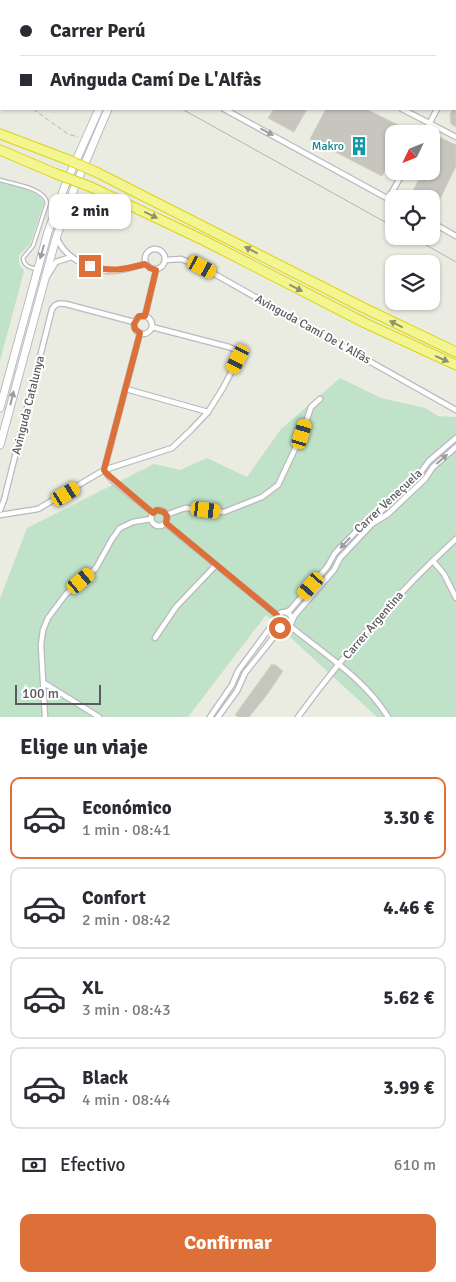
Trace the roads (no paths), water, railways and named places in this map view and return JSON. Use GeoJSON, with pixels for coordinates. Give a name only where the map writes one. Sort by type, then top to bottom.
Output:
{"type":"FeatureCollection","features":[{"type":"Feature","properties":{"kind":"highway"},"geometry":{"type":"LineString","coordinates":[[0,127],[96,172],[364,308],[456,352]]}},
{"type":"Feature","properties":{"kind":"highway"},"geometry":{"type":"LineString","coordinates":[[0,134],[52,152]]}},
{"type":"Feature","properties":{"kind":"highway"},"geometry":{"type":"LineString","coordinates":[[0,150],[90,187],[194,236],[365,323],[456,365]]}},
{"type":"Feature","properties":{"kind":"main road"},"geometry":{"type":"LineString","coordinates":[[0,408],[37,269],[62,195],[99,110]]}},
{"type":"Feature","properties":{"kind":"main road"},"geometry":{"type":"LineString","coordinates":[[0,445],[56,236],[108,110]]}},
{"type":"Feature","properties":{"kind":"street"},"geometry":{"type":"LineString","coordinates":[[226,110],[385,197]]}},
{"type":"Feature","properties":{"kind":"street"},"geometry":{"type":"LineString","coordinates":[[404,110],[456,137]]}},
{"type":"Feature","properties":{"kind":"street"},"geometry":{"type":"LineString","coordinates":[[430,124],[437,110]]}},
{"type":"Feature","properties":{"kind":"street"},"geometry":{"type":"LineString","coordinates":[[440,227],[456,236]]}},
{"type":"Feature","properties":{"kind":"street"},"geometry":{"type":"LineString","coordinates":[[56,236],[63,250],[71,257],[90,266],[107,271],[124,270],[145,264]]}},
{"type":"Feature","properties":{"kind":"street"},"geometry":{"type":"LineString","coordinates":[[145,264],[145,257],[151,249],[161,251],[165,260],[163,266],[156,270],[145,316]]}},
{"type":"Feature","properties":{"kind":"street"},"geometry":{"type":"LineString","coordinates":[[42,284],[56,262],[71,257]]}},
{"type":"Feature","properties":{"kind":"street","name":"Avinguda Camí De L'Alfàs"},"geometry":{"type":"LineString","coordinates":[[165,260],[181,259],[202,267],[456,410]]}},
{"type":"Feature","properties":{"kind":"street"},"geometry":{"type":"LineString","coordinates":[[145,264],[156,270]]}},
{"type":"Feature","properties":{"kind":"street","name":"Avinguda Catalunya"},"geometry":{"type":"LineString","coordinates":[[0,510],[52,309],[58,303],[66,304],[134,322]]}},
{"type":"Feature","properties":{"kind":"street"},"geometry":{"type":"LineString","coordinates":[[139,316],[145,316],[151,321],[152,327],[148,332],[140,333],[135,329],[134,322],[139,316]]}},
{"type":"Feature","properties":{"kind":"street"},"geometry":{"type":"LineString","coordinates":[[0,515],[38,509],[104,470],[172,448],[208,412],[223,388],[240,354],[235,349],[152,327]]}},
{"type":"Feature","properties":{"kind":"street"},"geometry":{"type":"LineString","coordinates":[[104,470],[140,333]]}},
{"type":"Feature","properties":{"kind":"street"},"geometry":{"type":"LineString","coordinates":[[126,389],[208,412]]}},
{"type":"Feature","properties":{"kind":"street"},"geometry":{"type":"LineString","coordinates":[[166,515],[185,508],[224,512],[268,493],[278,485],[302,434],[311,407],[320,399]]}},
{"type":"Feature","properties":{"kind":"street","name":"Carrer Veneçuela"},"geometry":{"type":"LineString","coordinates":[[286,612],[290,610],[328,567],[334,555],[366,521],[382,510],[420,474],[429,461],[456,438]]}},
{"type":"Feature","properties":{"kind":"street","name":"Carrer Veneçuela"},"geometry":{"type":"LineString","coordinates":[[291,623],[295,615],[334,570],[340,558],[348,549],[374,522],[388,514],[425,479],[433,466],[456,447]]}},
{"type":"Feature","properties":{"kind":"street"},"geometry":{"type":"LineString","coordinates":[[104,470],[110,478],[153,513]]}},
{"type":"Feature","properties":{"kind":"street"},"geometry":{"type":"LineString","coordinates":[[151,519],[153,513],[159,510],[166,515]]}},
{"type":"Feature","properties":{"kind":"street"},"geometry":{"type":"LineString","coordinates":[[166,515],[166,523],[277,615]]}},
{"type":"Feature","properties":{"kind":"street"},"geometry":{"type":"LineString","coordinates":[[151,519],[158,526],[166,523]]}},
{"type":"Feature","properties":{"kind":"street"},"geometry":{"type":"LineString","coordinates":[[45,717],[41,645],[43,630],[48,618],[66,594],[96,568],[120,528],[133,522],[151,519]]}},
{"type":"Feature","properties":{"kind":"street","name":"Carrer Argentina"},"geometry":{"type":"LineString","coordinates":[[298,717],[338,665],[389,606],[456,538]]}},
{"type":"Feature","properties":{"kind":"street"},"geometry":{"type":"LineString","coordinates":[[433,561],[444,574],[456,598]]}},
{"type":"Feature","properties":{"kind":"street"},"geometry":{"type":"LineString","coordinates":[[155,638],[176,607],[203,581],[216,565]]}},
{"type":"Feature","properties":{"kind":"street"},"geometry":{"type":"LineString","coordinates":[[277,615],[286,612],[290,616],[291,623],[368,691],[388,717]]}},
{"type":"Feature","properties":{"kind":"street"},"geometry":{"type":"LineString","coordinates":[[210,717],[238,671],[275,622],[277,615]]}},
{"type":"Feature","properties":{"kind":"street"},"geometry":{"type":"LineString","coordinates":[[275,622],[281,628]]}},
{"type":"Feature","properties":{"kind":"street"},"geometry":{"type":"LineString","coordinates":[[218,717],[237,690],[245,673],[281,628],[286,628],[291,623]]}},
{"type":"Feature","properties":{"kind":"street"},"geometry":{"type":"LineString","coordinates":[[44,683],[99,717]]}},
{"type":"Feature","properties":{"kind":"lane"},"geometry":{"type":"LineString","coordinates":[[0,180],[37,191],[46,198],[47,203],[33,246],[23,258],[27,266],[37,269]]}},
{"type":"Feature","properties":{"kind":"tram line"},"geometry":{"type":"LineString","coordinates":[[184,110],[385,222]]}},
{"type":"Feature","properties":{"kind":"tram line"},"geometry":{"type":"LineString","coordinates":[[426,245],[456,262]]}},
{"type":"Feature","properties":{"kind":"place","name":"Makro"},"geometry":{"type":"Point","coordinates":[359,146]}}]}
